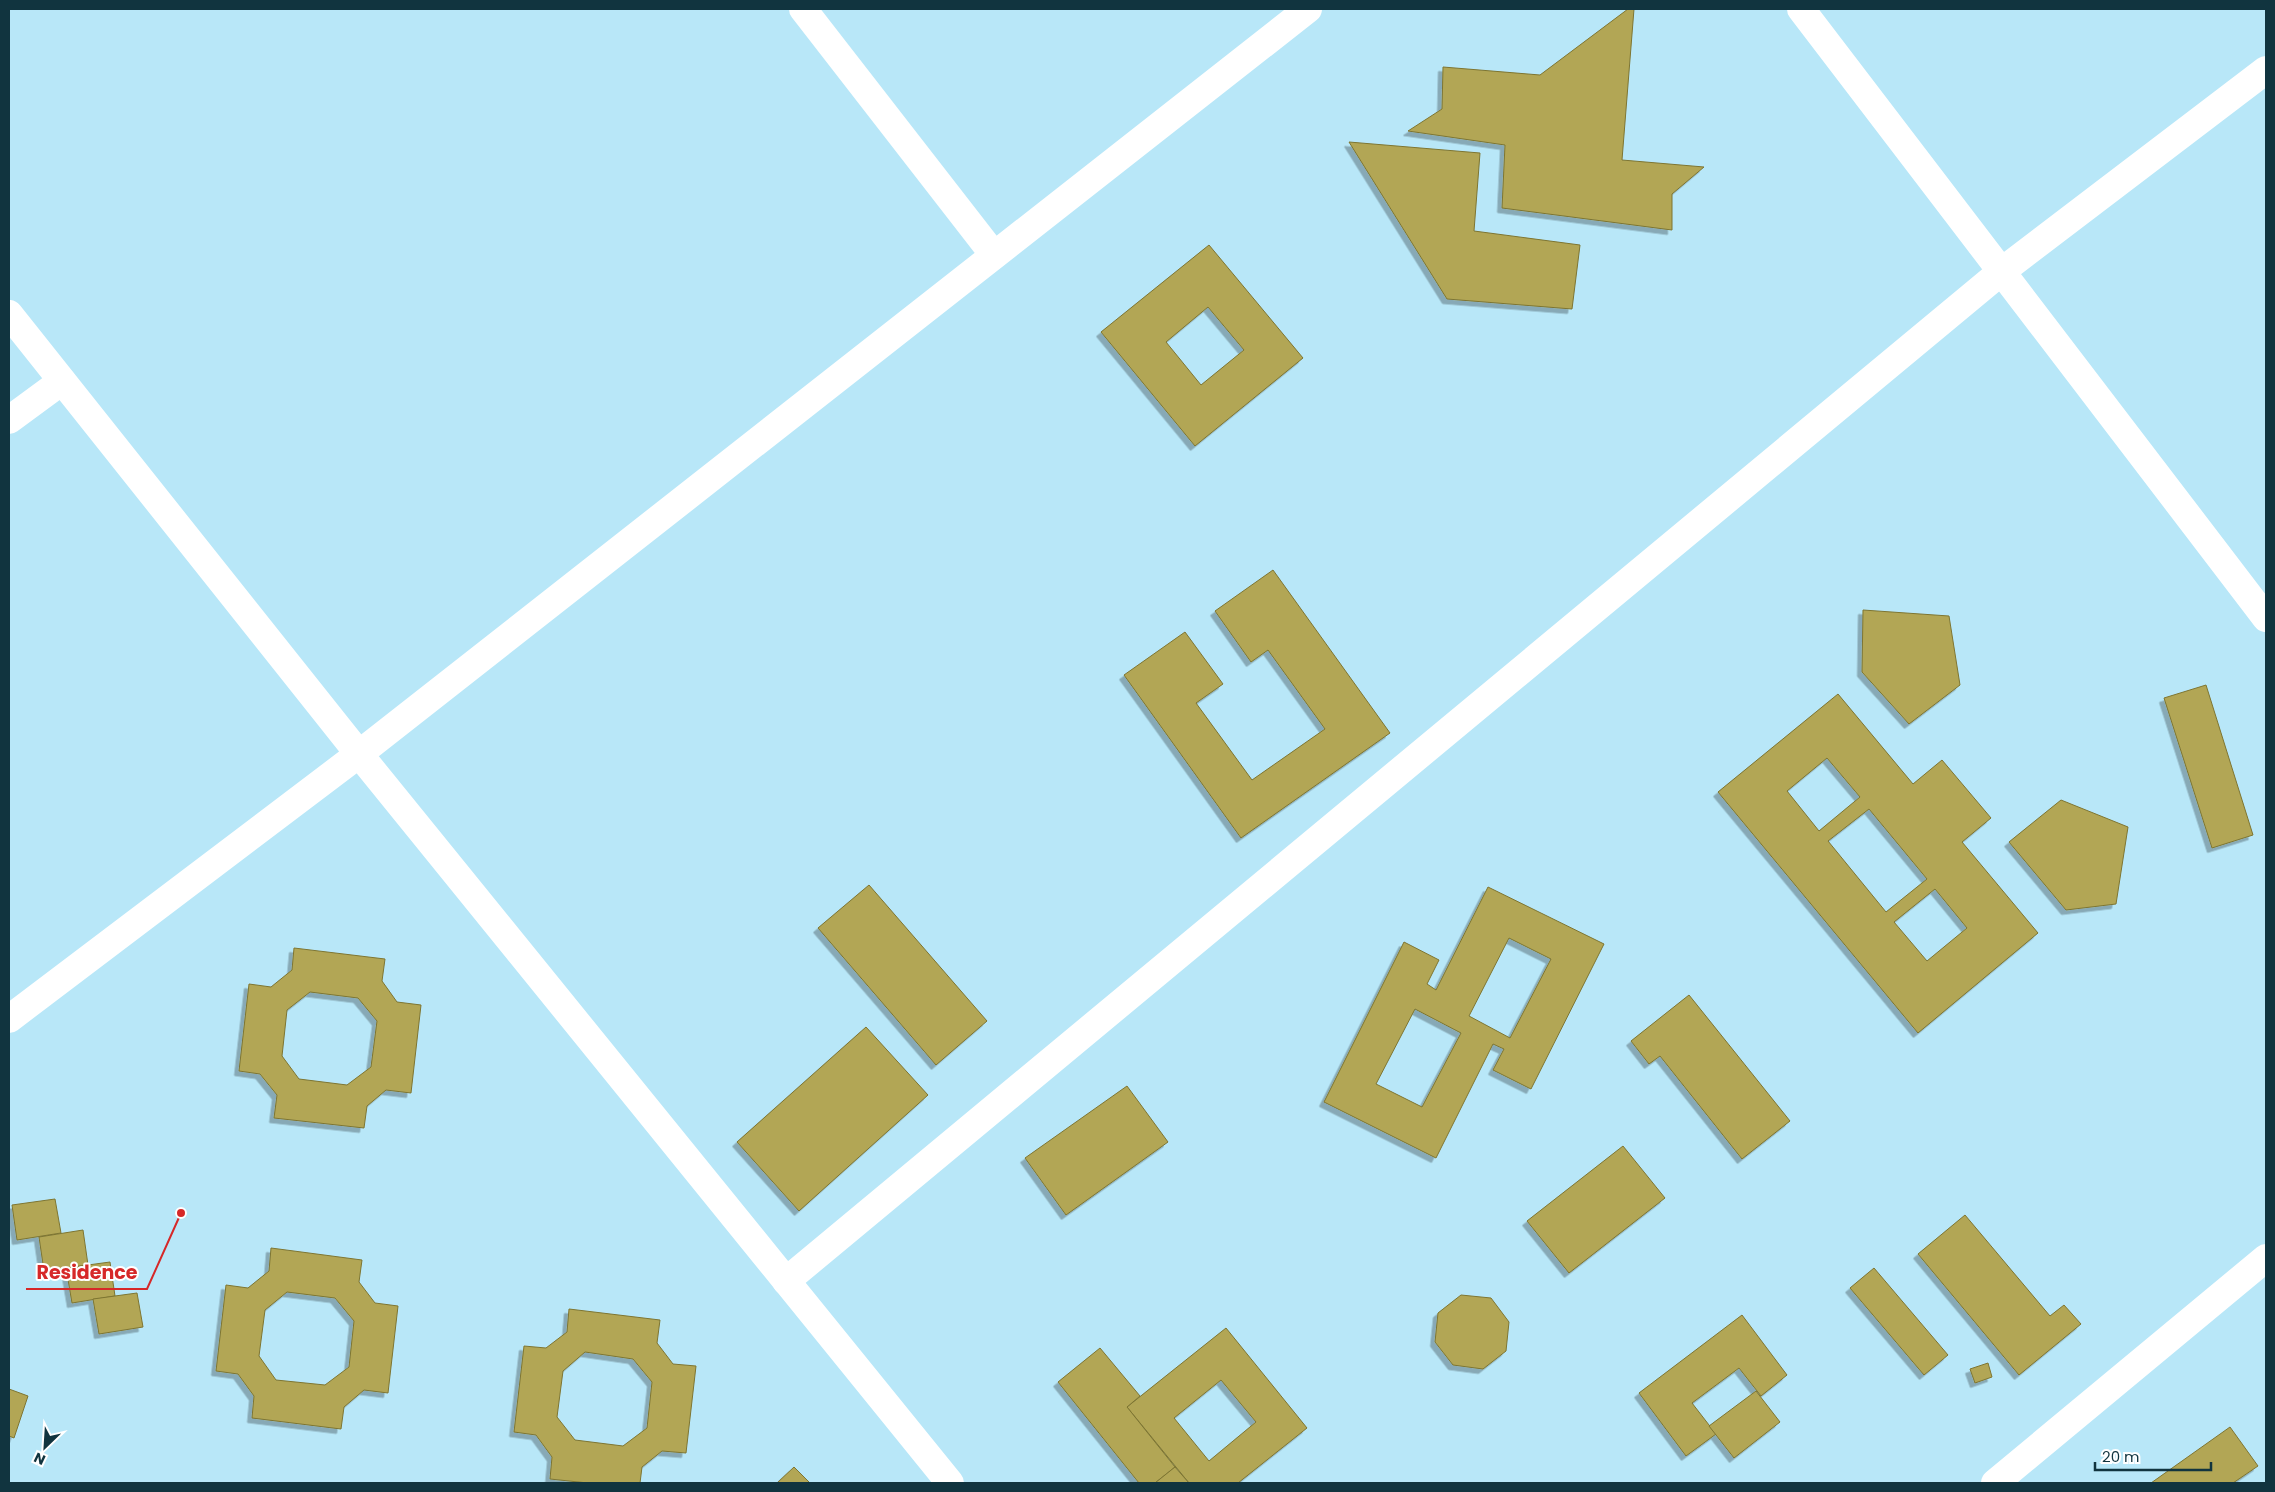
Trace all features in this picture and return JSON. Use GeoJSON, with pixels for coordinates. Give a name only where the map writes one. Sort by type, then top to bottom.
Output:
{"type":"FeatureCollection","features":[{"type":"Feature","properties":{"kind":"street"},"geometry":{"type":"LineString","coordinates":[[803,9],[994,255]]}},
{"type":"Feature","properties":{"kind":"street"},"geometry":{"type":"LineString","coordinates":[[9,1019],[359,754],[1308,9]]}},
{"type":"Feature","properties":{"kind":"street"},"geometry":{"type":"LineString","coordinates":[[1801,9],[2266,618]]}},
{"type":"Feature","properties":{"kind":"street"},"geometry":{"type":"LineString","coordinates":[[786,1281],[2002,272],[2266,70]]}},
{"type":"Feature","properties":{"kind":"street"},"geometry":{"type":"LineString","coordinates":[[9,314],[359,754],[950,1483]]}},
{"type":"Feature","properties":{"kind":"street"},"geometry":{"type":"LineString","coordinates":[[9,420],[62,380]]}},
{"type":"Feature","properties":{"kind":"street"},"geometry":{"type":"LineString","coordinates":[[1995,1483],[2266,1258]]}},
{"type":"Feature","properties":{"kind":"building"},"geometry":{"type":"Polygon","coordinates":[[[1628,9],[1634,9],[1622,160],[1704,167],[1672,194],[1672,230],[1502,208],[1505,145],[1408,131],[1442,109],[1443,67],[1540,75],[1628,9]]]}},
{"type":"Feature","properties":{"kind":"building"},"geometry":{"type":"Polygon","coordinates":[[[1349,142],[1480,153],[1474,231],[1580,245],[1572,309],[1447,299],[1349,142]]]}},
{"type":"Feature","properties":{"kind":"building"},"geometry":{"type":"Polygon","coordinates":[[[1209,245],[1303,358],[1195,446],[1101,332],[1209,245]],[[1208,307],[1166,342],[1201,385],[1244,350],[1208,307]]]}},
{"type":"Feature","properties":{"kind":"building"},"geometry":{"type":"Polygon","coordinates":[[[1273,570],[1390,733],[1241,838],[1124,675],[1185,632],[1223,684],[1196,703],[1252,780],[1325,729],[1268,650],[1251,662],[1215,611],[1273,570]]]}},
{"type":"Feature","properties":{"kind":"building"},"geometry":{"type":"Polygon","coordinates":[[[1863,610],[1949,616],[1960,685],[1909,724],[1862,672],[1863,610]]]}},
{"type":"Feature","properties":{"kind":"building"},"geometry":{"type":"Polygon","coordinates":[[[2206,685],[2253,835],[2212,848],[2164,698],[2206,685]]]}},
{"type":"Feature","properties":{"kind":"building"},"geometry":{"type":"Polygon","coordinates":[[[1838,694],[1913,784],[1942,760],[1991,818],[1962,842],[2038,933],[1918,1033],[1718,792],[1838,694]],[[1827,758],[1787,791],[1819,831],[1860,797],[1827,758]],[[1869,809],[1828,841],[1886,912],[1927,879],[1869,809]],[[1935,889],[1894,922],[1927,961],[1967,928],[1935,889]]]}},
{"type":"Feature","properties":{"kind":"building"},"geometry":{"type":"Polygon","coordinates":[[[2061,800],[2128,827],[2116,904],[2066,910],[2009,842],[2061,800]]]}},
{"type":"Feature","properties":{"kind":"building"},"geometry":{"type":"Polygon","coordinates":[[[869,885],[987,1021],[936,1065],[818,928],[869,885]]]}},
{"type":"Feature","properties":{"kind":"building"},"geometry":{"type":"Polygon","coordinates":[[[1488,887],[1604,944],[1531,1089],[1493,1070],[1504,1049],[1493,1044],[1436,1158],[1324,1102],[1404,942],[1439,960],[1427,984],[1436,990],[1488,887]],[[1509,938],[1469,1016],[1510,1038],[1551,959],[1509,938]],[[1415,1009],[1376,1084],[1422,1107],[1461,1033],[1415,1009]]]}},
{"type":"Feature","properties":{"kind":"building"},"geometry":{"type":"Polygon","coordinates":[[[294,948],[385,959],[382,981],[397,1002],[421,1005],[411,1093],[386,1090],[367,1106],[364,1128],[274,1118],[277,1095],[260,1074],[239,1071],[249,984],[271,987],[292,970],[294,948]],[[310,992],[287,1010],[282,1056],[299,1079],[347,1085],[371,1067],[377,1021],[358,998],[310,992]]]}},
{"type":"Feature","properties":{"kind":"building"},"geometry":{"type":"Polygon","coordinates":[[[1689,995],[1790,1121],[1742,1159],[1660,1056],[1649,1064],[1631,1041],[1689,995]]]}},
{"type":"Feature","properties":{"kind":"building"},"geometry":{"type":"Polygon","coordinates":[[[866,1027],[928,1095],[799,1211],[737,1142],[866,1027]]]}},
{"type":"Feature","properties":{"kind":"building"},"geometry":{"type":"Polygon","coordinates":[[[1127,1086],[1168,1142],[1066,1215],[1025,1158],[1127,1086]]]}},
{"type":"Feature","properties":{"kind":"building"},"geometry":{"type":"Polygon","coordinates":[[[1623,1146],[1665,1198],[1569,1273],[1527,1221],[1623,1146]]]}},
{"type":"Feature","properties":{"kind":"building"},"geometry":{"type":"Polygon","coordinates":[[[55,1199],[61,1233],[17,1240],[12,1205],[55,1199]]]}},
{"type":"Feature","properties":{"kind":"building"},"geometry":{"type":"Polygon","coordinates":[[[1965,1215],[2050,1316],[2064,1305],[2081,1324],[2019,1375],[1918,1254],[1965,1215]]]}},
{"type":"Feature","properties":{"kind":"building"},"geometry":{"type":"Polygon","coordinates":[[[83,1230],[88,1265],[44,1271],[39,1237],[83,1230]]]}},
{"type":"Feature","properties":{"kind":"building"},"geometry":{"type":"Polygon","coordinates":[[[271,1248],[362,1260],[359,1282],[375,1303],[398,1306],[388,1393],[364,1390],[344,1407],[341,1429],[252,1418],[254,1396],[238,1374],[216,1371],[226,1285],[248,1288],[269,1271],[271,1248]],[[287,1292],[265,1310],[259,1356],[276,1380],[325,1385],[349,1367],[354,1321],[335,1298],[287,1292]]]}},
{"type":"Feature","properties":{"kind":"building"},"geometry":{"type":"Polygon","coordinates":[[[110,1262],[115,1296],[72,1303],[66,1268],[110,1262]]]}},
{"type":"Feature","properties":{"kind":"building"},"geometry":{"type":"Polygon","coordinates":[[[1874,1268],[1948,1355],[1924,1375],[1850,1288],[1874,1268]]]}},
{"type":"Feature","properties":{"kind":"building"},"geometry":{"type":"Polygon","coordinates":[[[137,1293],[143,1327],[99,1334],[93,1299],[137,1293]]]}},
{"type":"Feature","properties":{"kind":"building"},"geometry":{"type":"Polygon","coordinates":[[[1461,1295],[1491,1298],[1509,1322],[1506,1351],[1483,1369],[1453,1365],[1435,1342],[1438,1313],[1461,1295]]]}},
{"type":"Feature","properties":{"kind":"building"},"geometry":{"type":"Polygon","coordinates":[[[569,1309],[660,1320],[657,1343],[673,1364],[696,1366],[686,1453],[662,1451],[642,1467],[640,1483],[588,1483],[550,1479],[552,1457],[536,1435],[514,1432],[524,1346],[546,1348],[567,1332],[569,1309]],[[585,1352],[563,1371],[557,1417],[575,1440],[623,1446],[647,1428],[652,1382],[633,1359],[585,1352]]]}},
{"type":"Feature","properties":{"kind":"building"},"geometry":{"type":"Polygon","coordinates":[[[1742,1315],[1787,1375],[1761,1396],[1739,1368],[1692,1403],[1716,1434],[1686,1456],[1639,1393],[1742,1315]]]}},
{"type":"Feature","properties":{"kind":"building"},"geometry":{"type":"Polygon","coordinates":[[[1226,1328],[1307,1428],[1238,1483],[1189,1483],[1127,1407],[1226,1328]],[[1221,1380],[1174,1418],[1209,1461],[1256,1422],[1221,1380]]]}},
{"type":"Feature","properties":{"kind":"building"},"geometry":{"type":"Polygon","coordinates":[[[1100,1348],[1140,1396],[1127,1407],[1175,1467],[1155,1483],[1139,1483],[1058,1382],[1100,1348]]]}},
{"type":"Feature","properties":{"kind":"building"},"geometry":{"type":"Polygon","coordinates":[[[1988,1363],[1992,1377],[1975,1383],[1970,1369],[1988,1363]]]}},
{"type":"Feature","properties":{"kind":"building"},"geometry":{"type":"Polygon","coordinates":[[[9,1389],[28,1396],[14,1438],[9,1436],[9,1389]]]}},
{"type":"Feature","properties":{"kind":"building"},"geometry":{"type":"Polygon","coordinates":[[[1756,1391],[1780,1422],[1734,1458],[1709,1426],[1756,1391]]]}},
{"type":"Feature","properties":{"kind":"building"},"geometry":{"type":"Polygon","coordinates":[[[2230,1427],[2258,1466],[2233,1483],[2151,1483],[2230,1427]]]}},
{"type":"Feature","properties":{"kind":"building"},"geometry":{"type":"Polygon","coordinates":[[[794,1467],[810,1483],[777,1483],[794,1467]]]}},
{"type":"Feature","properties":{"kind":"building"},"geometry":{"type":"Polygon","coordinates":[[[1175,1467],[1189,1483],[1155,1483],[1175,1467]]]}},
{"type":"Feature","properties":{"kind":"place","name":"Residence"},"geometry":{"type":"Point","coordinates":[181,1213]}}]}
